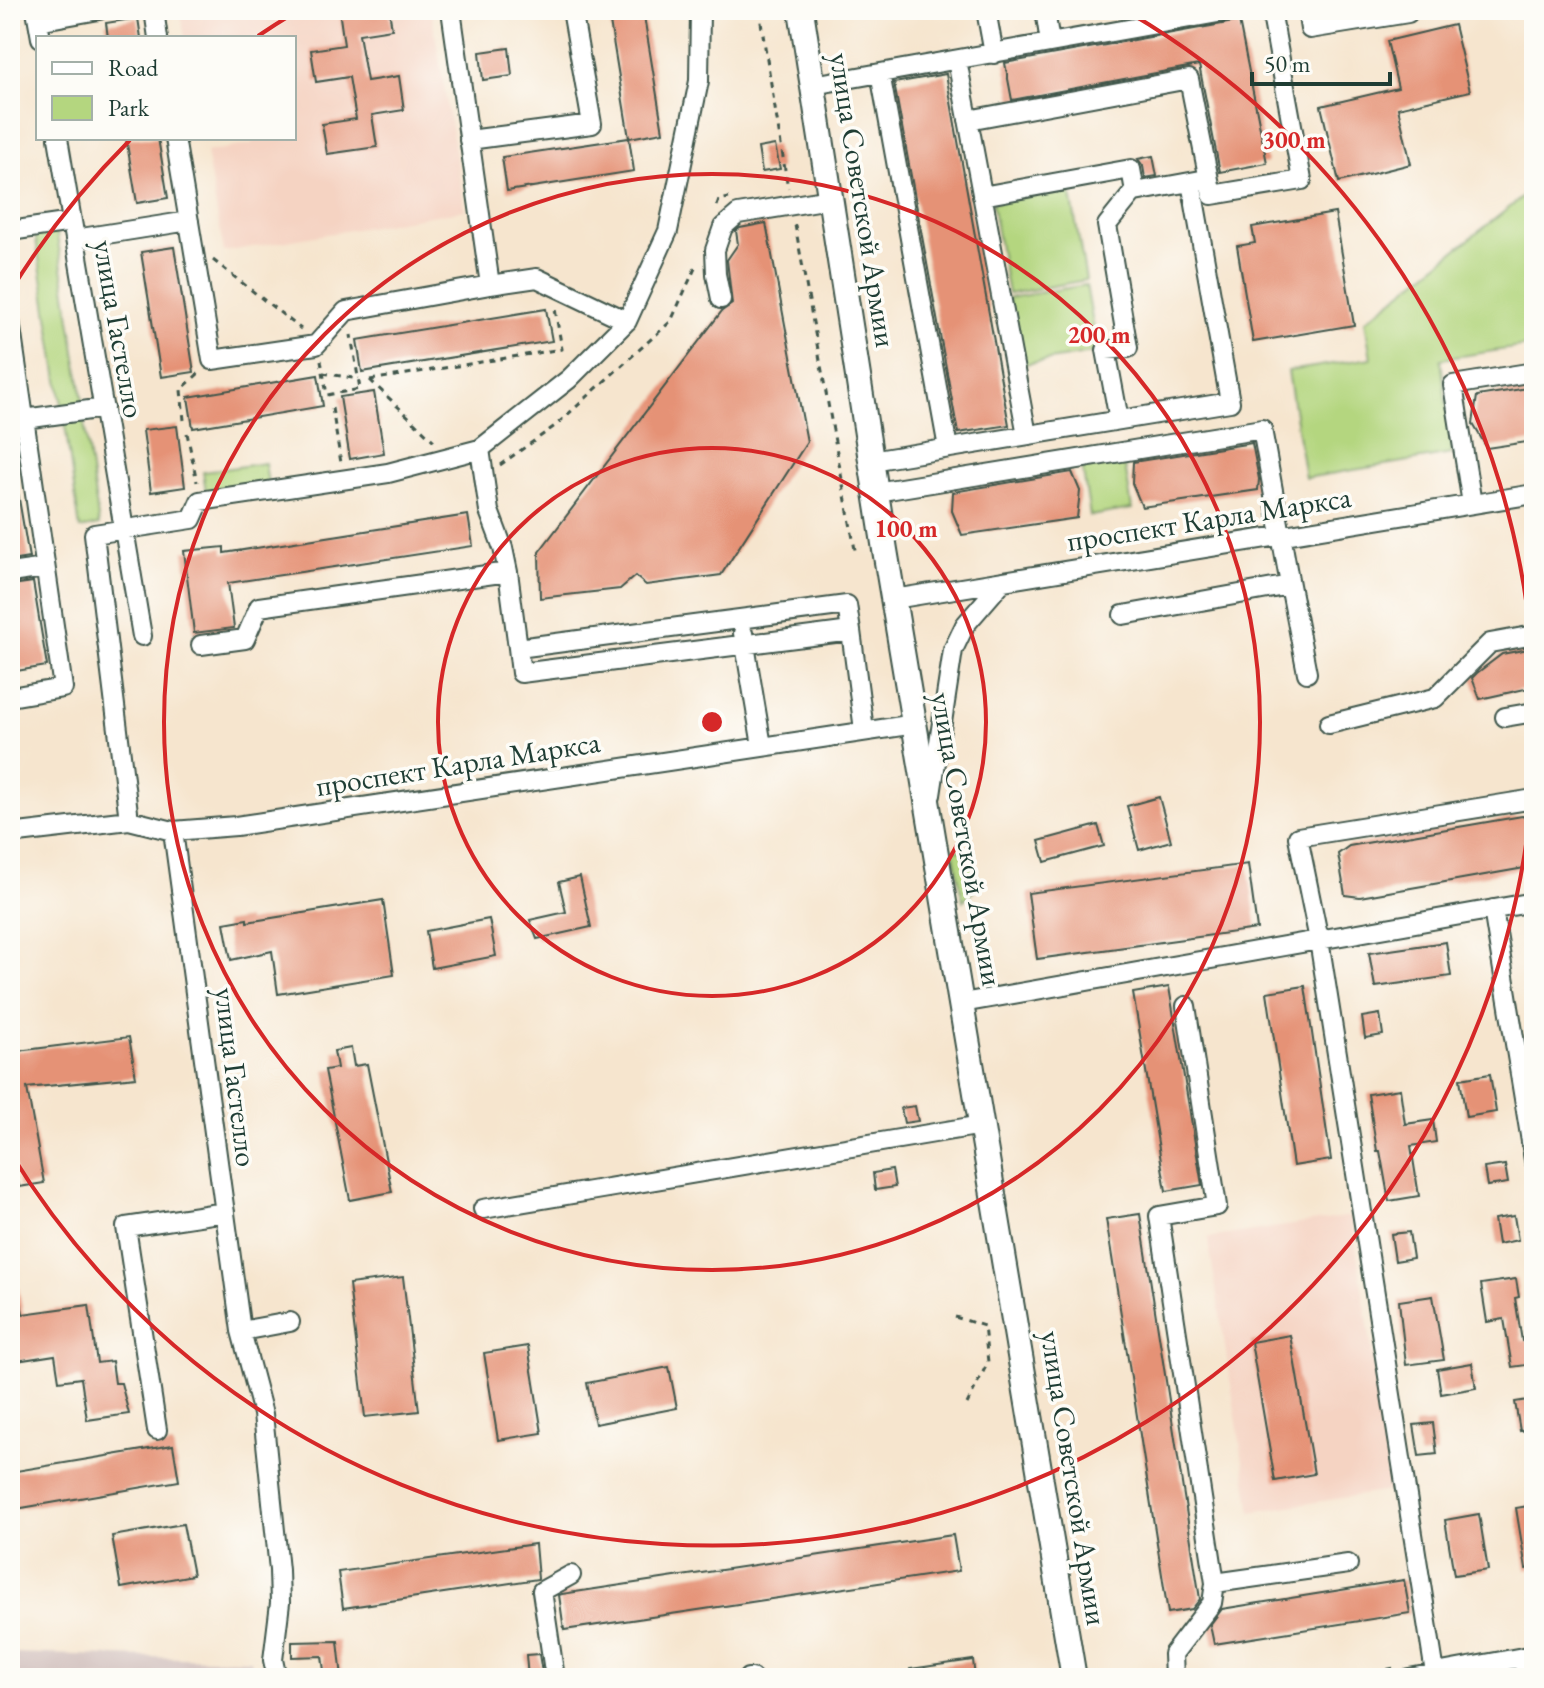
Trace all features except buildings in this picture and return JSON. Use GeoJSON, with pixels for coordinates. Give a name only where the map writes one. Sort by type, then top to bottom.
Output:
{"type":"FeatureCollection","features":[{"type":"Feature","properties":{"kind":"main road","name":"улица Советской Армии"},"geometry":{"type":"LineString","coordinates":[[801,10],[876,492],[1074,1678]]}},
{"type":"Feature","properties":{"kind":"street"},"geometry":{"type":"LineString","coordinates":[[38,23],[99,10]]}},
{"type":"Feature","properties":{"kind":"street"},"geometry":{"type":"LineString","coordinates":[[154,10],[158,36]]}},
{"type":"Feature","properties":{"kind":"street"},"geometry":{"type":"LineString","coordinates":[[451,10],[490,285]]}},
{"type":"Feature","properties":{"kind":"street"},"geometry":{"type":"LineString","coordinates":[[469,140],[592,124],[572,10]]}},
{"type":"Feature","properties":{"kind":"street"},"geometry":{"type":"LineString","coordinates":[[129,820],[94,534],[192,519],[200,501],[344,480],[480,449],[569,379],[627,321],[668,231],[699,81],[700,10]]}},
{"type":"Feature","properties":{"kind":"street"},"geometry":{"type":"LineString","coordinates":[[986,10],[994,54]]}},
{"type":"Feature","properties":{"kind":"street"},"geometry":{"type":"LineString","coordinates":[[1045,10],[1050,43]]}},
{"type":"Feature","properties":{"kind":"street"},"geometry":{"type":"LineString","coordinates":[[813,85],[1050,43],[1154,17],[1235,10]]}},
{"type":"Feature","properties":{"kind":"street"},"geometry":{"type":"LineString","coordinates":[[1200,181],[1212,195],[1302,180],[1271,10]]}},
{"type":"Feature","properties":{"kind":"street"},"geometry":{"type":"LineString","coordinates":[[1307,10],[1310,29],[1408,13],[1409,10]]}},
{"type":"Feature","properties":{"kind":"street"},"geometry":{"type":"LineString","coordinates":[[957,60],[1027,435]]}},
{"type":"Feature","properties":{"kind":"street"},"geometry":{"type":"LineString","coordinates":[[880,73],[948,448]]}},
{"type":"Feature","properties":{"kind":"street"},"geometry":{"type":"LineString","coordinates":[[871,461],[1230,402],[1189,79],[968,120]]}},
{"type":"Feature","properties":{"kind":"street","name":"улица Гастелло"},"geometry":{"type":"LineString","coordinates":[[58,140],[142,636]]}},
{"type":"Feature","properties":{"kind":"street"},"geometry":{"type":"LineString","coordinates":[[175,140],[212,366],[316,345],[346,311],[537,278],[627,321]]}},
{"type":"Feature","properties":{"kind":"street"},"geometry":{"type":"LineString","coordinates":[[982,196],[1131,169],[1135,190],[1107,225],[1128,348],[1106,350],[1119,420],[1116,420]]}},
{"type":"Feature","properties":{"kind":"street"},"geometry":{"type":"LineString","coordinates":[[1135,190],[1200,181]]}},
{"type":"Feature","properties":{"kind":"street"},"geometry":{"type":"LineString","coordinates":[[721,299],[715,250],[723,227],[738,214],[830,199]]}},
{"type":"Feature","properties":{"kind":"street"},"geometry":{"type":"LineString","coordinates":[[10,231],[74,230],[189,221]]}},
{"type":"Feature","properties":{"kind":"street"},"geometry":{"type":"LineString","coordinates":[[10,321],[17,420],[45,568],[63,688],[10,697]]}},
{"type":"Feature","properties":{"kind":"street"},"geometry":{"type":"LineString","coordinates":[[1472,504],[1453,385],[1534,372]]}},
{"type":"Feature","properties":{"kind":"street"},"geometry":{"type":"LineString","coordinates":[[17,420],[104,408]]}},
{"type":"Feature","properties":{"kind":"street"},"geometry":{"type":"LineString","coordinates":[[876,492],[1262,429],[1307,673]]}},
{"type":"Feature","properties":{"kind":"street"},"geometry":{"type":"LineString","coordinates":[[480,449],[489,511],[508,572],[521,673],[851,631]]}},
{"type":"Feature","properties":{"kind":"street","name":"проспект Карла Маркса"},"geometry":{"type":"LineString","coordinates":[[894,599],[1534,494]]}},
{"type":"Feature","properties":{"kind":"street"},"geometry":{"type":"LineString","coordinates":[[10,573],[45,568]]}},
{"type":"Feature","properties":{"kind":"street"},"geometry":{"type":"LineString","coordinates":[[201,645],[245,639],[259,607],[508,572]]}},
{"type":"Feature","properties":{"kind":"street"},"geometry":{"type":"LineString","coordinates":[[929,806],[953,650],[965,625],[1003,581]]}},
{"type":"Feature","properties":{"kind":"street"},"geometry":{"type":"LineString","coordinates":[[1123,615],[1290,585]]}},
{"type":"Feature","properties":{"kind":"street"},"geometry":{"type":"LineString","coordinates":[[518,648],[847,605],[864,730]]}},
{"type":"Feature","properties":{"kind":"street"},"geometry":{"type":"LineString","coordinates":[[740,619],[762,746]]}},
{"type":"Feature","properties":{"kind":"street"},"geometry":{"type":"LineString","coordinates":[[1329,724],[1435,698],[1490,643],[1534,635]]}},
{"type":"Feature","properties":{"kind":"street"},"geometry":{"type":"LineString","coordinates":[[1505,717],[1534,712]]}},
{"type":"Feature","properties":{"kind":"street","name":"проспект Карла Маркса"},"geometry":{"type":"LineString","coordinates":[[10,834],[129,820],[173,831],[236,826],[915,724]]}},
{"type":"Feature","properties":{"kind":"street"},"geometry":{"type":"LineString","coordinates":[[1526,1678],[1528,1656],[1423,1673],[1319,940],[1298,837],[1534,799]]}},
{"type":"Feature","properties":{"kind":"street","name":"улица Гастелло"},"geometry":{"type":"LineString","coordinates":[[173,831],[241,1331],[263,1414],[279,1570],[280,1603],[273,1660],[277,1678]]}},
{"type":"Feature","properties":{"kind":"street"},"geometry":{"type":"LineString","coordinates":[[962,1003],[1534,902]]}},
{"type":"Feature","properties":{"kind":"street"},"geometry":{"type":"LineString","coordinates":[[1493,909],[1534,1160]]}},
{"type":"Feature","properties":{"kind":"street"},"geometry":{"type":"LineString","coordinates":[[1174,1678],[1173,1654],[1212,1603],[1215,1583],[1159,1216],[1217,1206],[1186,1006]]}},
{"type":"Feature","properties":{"kind":"street"},"geometry":{"type":"LineString","coordinates":[[483,1209],[982,1125]]}},
{"type":"Feature","properties":{"kind":"street"},"geometry":{"type":"LineString","coordinates":[[157,1430],[126,1227],[225,1212]]}},
{"type":"Feature","properties":{"kind":"street"},"geometry":{"type":"LineString","coordinates":[[241,1331],[290,1322]]}},
{"type":"Feature","properties":{"kind":"street"},"geometry":{"type":"LineString","coordinates":[[1215,1583],[1348,1564]]}},
{"type":"Feature","properties":{"kind":"street"},"geometry":{"type":"LineString","coordinates":[[555,1678],[542,1591],[571,1575]]}},
{"type":"Feature","properties":{"kind":"path"},"geometry":{"type":"LineString","coordinates":[[759,10],[791,205],[856,555]]}},
{"type":"Feature","properties":{"kind":"path"},"geometry":{"type":"LineString","coordinates":[[714,215],[719,200],[733,197]]}},
{"type":"Feature","properties":{"kind":"path"},"geometry":{"type":"LineString","coordinates":[[192,244],[318,342],[327,395],[360,389],[350,330]]}},
{"type":"Feature","properties":{"kind":"path"},"geometry":{"type":"LineString","coordinates":[[484,476],[555,426],[671,321],[699,260]]}},
{"type":"Feature","properties":{"kind":"path"},"geometry":{"type":"LineString","coordinates":[[451,457],[370,380],[562,349],[554,298]]}},
{"type":"Feature","properties":{"kind":"path"},"geometry":{"type":"LineString","coordinates":[[197,375],[212,366]]}},
{"type":"Feature","properties":{"kind":"path"},"geometry":{"type":"LineString","coordinates":[[184,420],[181,390],[212,366]]}},
{"type":"Feature","properties":{"kind":"path"},"geometry":{"type":"LineString","coordinates":[[323,373],[359,379]]}},
{"type":"Feature","properties":{"kind":"path"},"geometry":{"type":"LineString","coordinates":[[332,408],[344,480]]}},
{"type":"Feature","properties":{"kind":"path"},"geometry":{"type":"LineString","coordinates":[[187,433],[200,501]]}},
{"type":"Feature","properties":{"kind":"path"},"geometry":{"type":"LineString","coordinates":[[955,1317],[984,1326],[988,1362],[967,1404]]}},
{"type":"Feature","properties":{"kind":"path"},"geometry":{"type":"LineString","coordinates":[[1340,1678],[1423,1673]]}},
{"type":"Feature","properties":{"kind":"shaded area"},"geometry":{"type":"Polygon","coordinates":[[[180,10],[431,10],[465,210],[224,252],[206,152],[252,144],[251,140],[296,140],[296,36],[185,36],[180,10]]]}},
{"type":"Feature","properties":{"kind":"shaded area"},"geometry":{"type":"Polygon","coordinates":[[[1351,1216],[1394,1490],[1251,1512],[1208,1238],[1351,1216]]]}},
{"type":"Feature","properties":{"kind":"shaded area"},"geometry":{"type":"Polygon","coordinates":[[[10,1653],[250,1660],[253,1678],[10,1678],[10,1653]]]}},
{"type":"Feature","properties":{"kind":"green space"},"geometry":{"type":"Polygon","coordinates":[[[1070,189],[1086,280],[1008,294],[992,203],[1070,189]]]}},
{"type":"Feature","properties":{"kind":"green space"},"geometry":{"type":"Polygon","coordinates":[[[1533,189],[1534,345],[1441,359],[1452,454],[1305,478],[1288,371],[1371,358],[1365,321],[1533,189]]]}},
{"type":"Feature","properties":{"kind":"green space"},"geometry":{"type":"Polygon","coordinates":[[[56,229],[84,409],[63,412],[35,233],[56,229]]]}},
{"type":"Feature","properties":{"kind":"green space"},"geometry":{"type":"Polygon","coordinates":[[[1086,285],[1098,352],[1019,365],[1008,298],[1086,285]]]}},
{"type":"Feature","properties":{"kind":"green space"},"geometry":{"type":"Polygon","coordinates":[[[83,415],[99,525],[80,529],[64,418],[83,415]]]}},
{"type":"Feature","properties":{"kind":"green space"},"geometry":{"type":"Polygon","coordinates":[[[1124,459],[1132,509],[1090,516],[1082,465],[1124,459]]]}},
{"type":"Feature","properties":{"kind":"green space"},"geometry":{"type":"Polygon","coordinates":[[[265,463],[268,484],[206,492],[203,472],[265,463]]]}},
{"type":"Feature","properties":{"kind":"green space"},"geometry":{"type":"Polygon","coordinates":[[[953,849],[971,852],[978,887],[963,901],[953,849]]]}}]}
